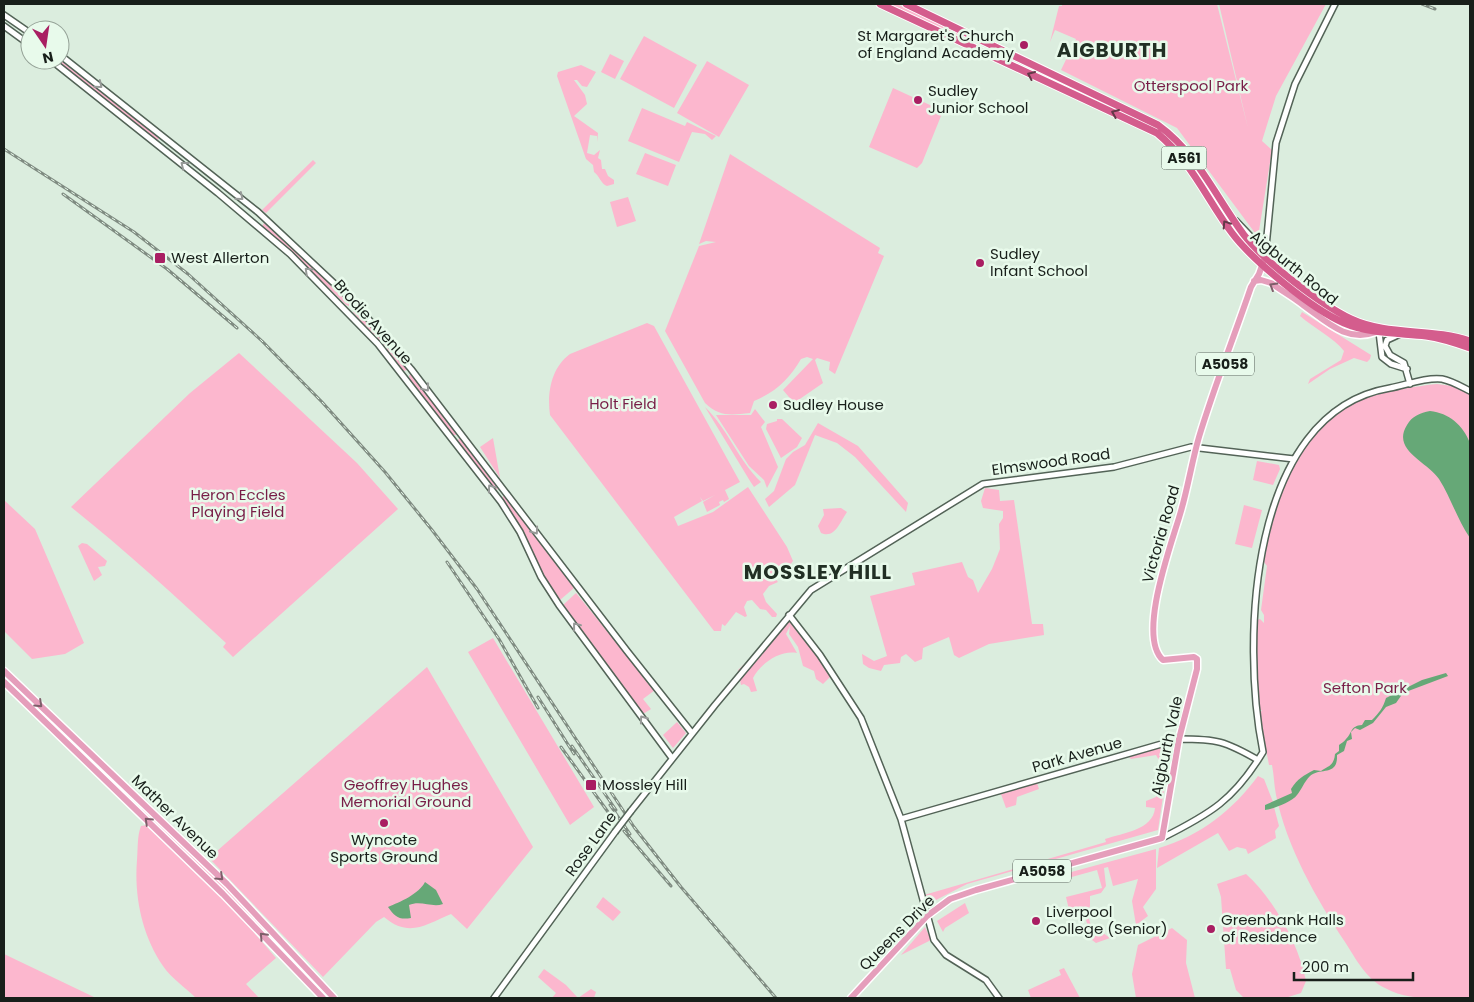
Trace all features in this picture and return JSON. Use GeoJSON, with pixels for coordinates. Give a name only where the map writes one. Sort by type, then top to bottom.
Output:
{"type":"FeatureCollection","features":[{"type":"Feature","properties":{"kind":"highway","name":"Aigburth Road"},"geometry":{"type":"LineString","coordinates":[[880,4],[1158,133],[1179,152],[1233,234],[1334,318],[1346,324],[1377,332],[1444,339],[1470,348]]}},
{"type":"Feature","properties":{"kind":"highway","name":"Aigburth Road"},"geometry":{"type":"LineString","coordinates":[[906,4],[1158,125],[1176,139],[1192,156],[1261,258],[1320,300],[1353,320],[1378,327],[1444,333],[1470,341]]}},
{"type":"Feature","properties":{"kind":"main road","name":"A5058"},"geometry":{"type":"LineString","coordinates":[[1196,447],[1261,258]]}},
{"type":"Feature","properties":{"kind":"main road"},"geometry":{"type":"LineString","coordinates":[[1254,280],[1271,283],[1339,331],[1354,336],[1365,336],[1377,332]]}},
{"type":"Feature","properties":{"kind":"main road","name":"Victoria Road"},"geometry":{"type":"LineString","coordinates":[[1196,447],[1181,511],[1165,557],[1159,582],[1154,629],[1155,644],[1160,658],[1168,660],[1194,657],[1197,659]]}},
{"type":"Feature","properties":{"kind":"main road","name":"Aigburth Vale"},"geometry":{"type":"LineString","coordinates":[[1162,838],[1179,738],[1197,669],[1197,659]]}},
{"type":"Feature","properties":{"kind":"main road","name":"Mather Avenue"},"geometry":{"type":"LineString","coordinates":[[4,671],[226,884],[334,998]]}},
{"type":"Feature","properties":{"kind":"main road","name":"Mather Avenue"},"geometry":{"type":"LineString","coordinates":[[4,682],[223,894],[323,998]]}},
{"type":"Feature","properties":{"kind":"main road","name":"Queens Drive"},"geometry":{"type":"LineString","coordinates":[[851,998],[927,916],[950,899],[1162,838]]}},
{"type":"Feature","properties":{"kind":"main road"},"geometry":{"type":"LineString","coordinates":[[317,992],[324,987]]}},
{"type":"Feature","properties":{"kind":"street"},"geometry":{"type":"LineString","coordinates":[[1261,258],[1276,143],[1284,115],[1303,64],[1334,4]]}},
{"type":"Feature","properties":{"kind":"street"},"geometry":{"type":"LineString","coordinates":[[4,15],[20,26]]}},
{"type":"Feature","properties":{"kind":"street"},"geometry":{"type":"LineString","coordinates":[[4,26],[20,38]]}},
{"type":"Feature","properties":{"kind":"street","name":"Brodie Avenue"},"geometry":{"type":"LineString","coordinates":[[70,63],[258,212],[316,265],[382,334],[505,488],[627,651],[692,733]]}},
{"type":"Feature","properties":{"kind":"street","name":"Brodie Avenue"},"geometry":{"type":"LineString","coordinates":[[64,70],[218,193],[290,254],[378,344],[496,495],[520,532],[541,577],[559,605],[672,758]]}},
{"type":"Feature","properties":{"kind":"street"},"geometry":{"type":"LineString","coordinates":[[159,146],[165,138]]}},
{"type":"Feature","properties":{"kind":"street"},"geometry":{"type":"LineString","coordinates":[[1236,221],[1254,240],[1265,237]]}},
{"type":"Feature","properties":{"kind":"street"},"geometry":{"type":"LineString","coordinates":[[1377,332],[1382,357],[1390,364],[1406,369]]}},
{"type":"Feature","properties":{"kind":"street"},"geometry":{"type":"LineString","coordinates":[[1401,334],[1387,340],[1385,346],[1390,355],[1404,363],[1410,384]]}},
{"type":"Feature","properties":{"kind":"street"},"geometry":{"type":"LineString","coordinates":[[1258,760],[1262,752],[1254,700],[1254,613],[1266,535],[1278,494],[1294,459],[1316,429],[1332,413],[1358,396],[1442,379],[1470,391]]}},
{"type":"Feature","properties":{"kind":"street","name":"Elmswood Road"},"geometry":{"type":"LineString","coordinates":[[789,615],[811,590],[983,484],[1114,467],[1184,448],[1196,447],[1294,459]]}},
{"type":"Feature","properties":{"kind":"street"},"geometry":{"type":"LineString","coordinates":[[789,615],[857,708],[901,819],[934,940],[946,955],[986,980],[999,998]]}},
{"type":"Feature","properties":{"kind":"street","name":"Rose Lane"},"geometry":{"type":"LineString","coordinates":[[494,998],[631,811],[789,615]]}},
{"type":"Feature","properties":{"kind":"street","name":"Park Avenue"},"geometry":{"type":"LineString","coordinates":[[901,819],[1179,738],[1212,739],[1233,745],[1258,760]]}},
{"type":"Feature","properties":{"kind":"street","name":"Queens Drive"},"geometry":{"type":"LineString","coordinates":[[1162,838],[1206,816],[1225,801],[1258,760]]}},
{"type":"Feature","properties":{"kind":"green space"},"geometry":{"type":"Polygon","coordinates":[[[882,4],[897,4],[966,37],[964,42],[882,4]]]}},
{"type":"Feature","properties":{"kind":"green space","name":"Otterspool Park"},"geometry":{"type":"Polygon","coordinates":[[[1062,4],[1217,4],[1248,128],[1219,4],[1326,4],[1276,96],[1262,141],[1272,150],[1258,237],[1177,128],[1061,70],[1076,39],[1055,30],[1050,42],[1059,6],[1062,6],[1062,4]]]}},
{"type":"Feature","properties":{"kind":"green space"},"geometry":{"type":"Polygon","coordinates":[[[644,36],[697,65],[674,108],[620,79],[644,36]]]}},
{"type":"Feature","properties":{"kind":"green space"},"geometry":{"type":"Polygon","coordinates":[[[610,54],[624,61],[615,79],[601,72],[610,54]]]}},
{"type":"Feature","properties":{"kind":"green space"},"geometry":{"type":"Polygon","coordinates":[[[707,61],[749,85],[719,137],[677,113],[707,61]]]}},
{"type":"Feature","properties":{"kind":"green space"},"geometry":{"type":"Polygon","coordinates":[[[581,65],[596,72],[587,87],[574,80],[585,95],[587,104],[574,116],[598,133],[597,142],[597,136],[590,135],[587,153],[594,155],[600,150],[598,158],[601,160],[602,169],[605,169],[608,176],[614,180],[614,184],[607,186],[594,172],[593,165],[586,159],[557,76],[558,72],[581,65]]]}},
{"type":"Feature","properties":{"kind":"green space"},"geometry":{"type":"Polygon","coordinates":[[[70,68],[159,138],[156,142],[65,70],[70,70],[70,68]]]}},
{"type":"Feature","properties":{"kind":"green space"},"geometry":{"type":"Polygon","coordinates":[[[893,88],[943,111],[922,163],[917,168],[869,147],[893,88]]]}},
{"type":"Feature","properties":{"kind":"green space"},"geometry":{"type":"Polygon","coordinates":[[[642,108],[685,126],[687,122],[716,136],[712,140],[705,134],[692,132],[679,162],[628,141],[642,108]]]}},
{"type":"Feature","properties":{"kind":"green space"},"geometry":{"type":"Polygon","coordinates":[[[645,153],[676,165],[668,186],[636,174],[645,153]]]}},
{"type":"Feature","properties":{"kind":"green space"},"geometry":{"type":"Polygon","coordinates":[[[730,154],[880,248],[878,253],[884,256],[835,374],[829,370],[830,362],[817,358],[815,360],[823,383],[794,403],[783,390],[813,359],[807,357],[801,359],[782,384],[754,401],[750,413],[726,414],[715,411],[705,403],[665,331],[699,246],[716,242],[706,241],[699,244],[730,154]]]}},
{"type":"Feature","properties":{"kind":"green space"},"geometry":{"type":"Polygon","coordinates":[[[313,160],[316,163],[266,213],[262,210],[313,160]]]}},
{"type":"Feature","properties":{"kind":"green space"},"geometry":{"type":"Polygon","coordinates":[[[628,197],[636,221],[617,227],[610,202],[628,197]]]}},
{"type":"Feature","properties":{"kind":"green space"},"geometry":{"type":"Polygon","coordinates":[[[264,223],[339,290],[352,307],[346,305],[294,254],[262,227],[264,223]]]}},
{"type":"Feature","properties":{"kind":"green space"},"geometry":{"type":"Polygon","coordinates":[[[355,309],[358,310],[407,367],[407,370],[403,371],[353,312],[355,309]]]}},
{"type":"Feature","properties":{"kind":"green space"},"geometry":{"type":"Polygon","coordinates":[[[1302,312],[1371,355],[1370,359],[1367,362],[1354,358],[1330,369],[1308,384],[1310,379],[1341,360],[1344,351],[1300,316],[1302,312]]]}},
{"type":"Feature","properties":{"kind":"green space","name":"Holt Field"},"geometry":{"type":"Polygon","coordinates":[[[647,323],[654,326],[740,482],[725,490],[729,499],[719,502],[720,505],[707,512],[703,502],[715,495],[703,501],[700,497],[702,501],[674,517],[678,526],[713,512],[748,487],[787,547],[793,561],[786,570],[776,570],[772,575],[778,582],[769,586],[763,594],[766,602],[777,614],[776,617],[772,617],[766,610],[760,609],[752,600],[747,601],[744,607],[747,616],[745,617],[736,612],[725,626],[722,624],[721,631],[714,631],[550,415],[549,398],[552,381],[558,366],[570,354],[647,323]]]}},
{"type":"Feature","properties":{"kind":"green space","name":"Heron Eccles Playing Field"},"geometry":{"type":"Polygon","coordinates":[[[239,353],[357,463],[398,509],[233,657],[223,647],[226,643],[71,507],[190,393],[239,353]]]}},
{"type":"Feature","properties":{"kind":"green space"},"geometry":{"type":"Polygon","coordinates":[[[411,373],[457,432],[456,435],[453,435],[410,380],[409,376],[411,373]]]}},
{"type":"Feature","properties":{"kind":"green space","name":"Sefton Park"},"geometry":{"type":"Polygon","coordinates":[[[1437,384],[1452,386],[1470,394],[1470,998],[1426,998],[1395,992],[1378,984],[1357,962],[1313,890],[1287,834],[1276,795],[1272,765],[1269,765],[1260,718],[1262,710],[1259,710],[1257,674],[1257,620],[1260,619],[1264,623],[1264,615],[1261,610],[1267,566],[1264,562],[1265,556],[1274,515],[1289,474],[1299,455],[1311,437],[1325,422],[1342,409],[1363,399],[1388,392],[1437,384]]]}},
{"type":"Feature","properties":{"kind":"green space"},"geometry":{"type":"Polygon","coordinates":[[[705,407],[761,482],[754,487],[750,481],[705,407]]]}},
{"type":"Feature","properties":{"kind":"green space"},"geometry":{"type":"Polygon","coordinates":[[[755,409],[765,422],[761,427],[778,467],[767,488],[764,480],[749,466],[716,415],[751,415],[755,409]]]}},
{"type":"Feature","properties":{"kind":"green space"},"geometry":{"type":"Polygon","coordinates":[[[777,419],[782,419],[802,438],[797,447],[781,458],[766,429],[767,424],[777,421],[777,419]]]}},
{"type":"Feature","properties":{"kind":"green space"},"geometry":{"type":"Polygon","coordinates":[[[818,423],[858,446],[908,503],[906,512],[855,457],[837,443],[815,435],[795,485],[769,507],[765,499],[774,491],[786,459],[805,445],[818,423]]]}},
{"type":"Feature","properties":{"kind":"green space"},"geometry":{"type":"Polygon","coordinates":[[[461,438],[498,489],[494,490],[458,441],[461,438]]]}},
{"type":"Feature","properties":{"kind":"green space"},"geometry":{"type":"Polygon","coordinates":[[[493,438],[500,478],[480,447],[493,438]]]}},
{"type":"Feature","properties":{"kind":"green space"},"geometry":{"type":"Polygon","coordinates":[[[1257,461],[1279,465],[1280,469],[1273,485],[1253,480],[1257,461]]]}},
{"type":"Feature","properties":{"kind":"green space"},"geometry":{"type":"Polygon","coordinates":[[[985,488],[999,490],[1000,501],[1014,500],[1032,624],[1043,624],[1044,635],[989,644],[959,658],[954,655],[949,637],[923,648],[922,659],[915,662],[906,654],[901,657],[900,663],[884,665],[881,671],[869,668],[863,664],[862,654],[874,661],[887,656],[870,596],[915,585],[912,573],[962,562],[968,577],[973,580],[978,593],[992,569],[1000,549],[999,524],[1003,518],[1003,511],[983,508],[981,501],[985,488]]]}},
{"type":"Feature","properties":{"kind":"green space"},"geometry":{"type":"Polygon","coordinates":[[[504,494],[574,588],[560,600],[546,579],[520,526],[502,499],[504,494]]]}},
{"type":"Feature","properties":{"kind":"green space"},"geometry":{"type":"Polygon","coordinates":[[[4,500],[35,529],[84,643],[65,654],[32,659],[4,631],[4,500]]]}},
{"type":"Feature","properties":{"kind":"green space"},"geometry":{"type":"Polygon","coordinates":[[[1244,505],[1262,510],[1252,548],[1235,544],[1244,505]]]}},
{"type":"Feature","properties":{"kind":"green space"},"geometry":{"type":"Polygon","coordinates":[[[841,508],[847,512],[834,532],[830,534],[821,533],[818,526],[824,515],[823,509],[841,508]]]}},
{"type":"Feature","properties":{"kind":"green space"},"geometry":{"type":"Polygon","coordinates":[[[82,543],[87,544],[107,561],[105,566],[98,567],[102,575],[94,581],[78,546],[82,543]]]}},
{"type":"Feature","properties":{"kind":"green space"},"geometry":{"type":"Polygon","coordinates":[[[576,593],[655,690],[643,699],[651,709],[643,714],[563,605],[576,593]]]}},
{"type":"Feature","properties":{"kind":"green space"},"geometry":{"type":"Polygon","coordinates":[[[790,618],[831,676],[823,684],[816,679],[814,671],[803,666],[798,647],[789,634],[790,626],[786,634],[797,653],[778,656],[761,667],[753,678],[757,691],[751,692],[749,687],[744,684],[741,685],[738,670],[790,621],[790,618]]]}},
{"type":"Feature","properties":{"kind":"green space"},"geometry":{"type":"Polygon","coordinates":[[[493,638],[594,807],[570,825],[468,652],[493,638]]]}},
{"type":"Feature","properties":{"kind":"green space","name":"Wyncote Sports Ground"},"geometry":{"type":"Polygon","coordinates":[[[427,667],[533,847],[467,929],[451,914],[417,928],[401,927],[384,917],[376,922],[323,977],[209,858],[427,667]]]}},
{"type":"Feature","properties":{"kind":"green space"},"geometry":{"type":"Polygon","coordinates":[[[47,714],[133,796],[129,800],[44,718],[47,714]]]}},
{"type":"Feature","properties":{"kind":"green space"},"geometry":{"type":"Polygon","coordinates":[[[677,722],[686,733],[673,748],[663,735],[677,722]]]}},
{"type":"Feature","properties":{"kind":"green space"},"geometry":{"type":"Polygon","coordinates":[[[1162,746],[1168,746],[1170,750],[1158,830],[967,884],[936,900],[929,900],[924,895],[1106,842],[1105,839],[1143,826],[1153,815],[1155,808],[1146,807],[1146,801],[1156,797],[1160,762],[1156,755],[1131,759],[1129,757],[1162,746]]]}},
{"type":"Feature","properties":{"kind":"green space"},"geometry":{"type":"Polygon","coordinates":[[[1258,776],[1264,779],[1273,802],[1265,805],[1266,810],[1274,807],[1279,826],[1275,831],[1276,838],[1248,854],[1246,849],[1237,847],[1229,851],[1218,833],[1157,868],[1159,848],[1202,829],[1238,800],[1258,776]]]}},
{"type":"Feature","properties":{"kind":"green space"},"geometry":{"type":"Polygon","coordinates":[[[1037,783],[1039,789],[1017,797],[1016,805],[1006,808],[1001,794],[1037,783]]]}},
{"type":"Feature","properties":{"kind":"green space"},"geometry":{"type":"Polygon","coordinates":[[[144,807],[225,884],[315,982],[313,984],[242,909],[141,811],[144,807]]]}},
{"type":"Feature","properties":{"kind":"green space"},"geometry":{"type":"Polygon","coordinates":[[[147,825],[232,907],[276,958],[246,984],[259,998],[196,998],[174,979],[163,966],[150,942],[138,902],[136,874],[138,838],[141,826],[147,825]]]}},
{"type":"Feature","properties":{"kind":"green space"},"geometry":{"type":"Polygon","coordinates":[[[1156,849],[1156,889],[1143,907],[1148,916],[1136,925],[1132,901],[1138,879],[1113,886],[1108,867],[1104,868],[1106,886],[1101,893],[1090,896],[1090,906],[1087,912],[1094,936],[1103,933],[1110,938],[1096,943],[1092,940],[1083,910],[1070,914],[1066,897],[1102,888],[1097,870],[1068,878],[1064,874],[1156,849]]]}},
{"type":"Feature","properties":{"kind":"green space"},"geometry":{"type":"Polygon","coordinates":[[[1246,874],[1275,909],[1298,953],[1306,981],[1301,993],[1285,998],[1244,998],[1236,990],[1230,969],[1226,969],[1221,897],[1217,884],[1246,874]]]}},
{"type":"Feature","properties":{"kind":"green space"},"geometry":{"type":"Polygon","coordinates":[[[603,897],[621,912],[613,921],[596,907],[603,897]]]}},
{"type":"Feature","properties":{"kind":"green space"},"geometry":{"type":"Polygon","coordinates":[[[965,903],[969,913],[945,928],[943,932],[937,921],[965,903]]]}},
{"type":"Feature","properties":{"kind":"green space"},"geometry":{"type":"Polygon","coordinates":[[[925,927],[931,940],[901,955],[925,927]]]}},
{"type":"Feature","properties":{"kind":"green space"},"geometry":{"type":"Polygon","coordinates":[[[1172,928],[1187,940],[1186,963],[1195,998],[1136,998],[1132,974],[1138,945],[1172,928]]]}},
{"type":"Feature","properties":{"kind":"green space"},"geometry":{"type":"Polygon","coordinates":[[[4,954],[96,998],[4,998],[4,954]]]}},
{"type":"Feature","properties":{"kind":"green space"},"geometry":{"type":"Polygon","coordinates":[[[1064,968],[1080,998],[1031,998],[1028,990],[1061,975],[1059,970],[1064,968]]]}},
{"type":"Feature","properties":{"kind":"green space"},"geometry":{"type":"Polygon","coordinates":[[[544,969],[566,985],[578,998],[552,998],[556,993],[538,977],[544,969]]]}},
{"type":"Feature","properties":{"kind":"green space"},"geometry":{"type":"Polygon","coordinates":[[[591,989],[596,992],[594,998],[578,998],[591,989]]]}},
{"type":"Feature","properties":{"kind":"shaded area"},"geometry":{"type":"Polygon","coordinates":[[[1430,411],[1443,414],[1455,421],[1470,443],[1470,538],[1439,479],[1407,449],[1404,442],[1403,434],[1411,419],[1430,411]]]}},
{"type":"Feature","properties":{"kind":"shaded area"},"geometry":{"type":"Polygon","coordinates":[[[1446,673],[1448,676],[1403,693],[1396,703],[1386,707],[1373,723],[1360,730],[1355,728],[1351,732],[1352,739],[1347,741],[1344,751],[1337,755],[1337,762],[1332,769],[1314,773],[1291,800],[1277,807],[1265,810],[1265,805],[1292,793],[1291,789],[1301,778],[1314,770],[1321,771],[1330,765],[1335,754],[1339,751],[1339,745],[1354,728],[1362,725],[1365,720],[1372,720],[1384,705],[1386,698],[1422,680],[1446,673]]]}},
{"type":"Feature","properties":{"kind":"shaded area"},"geometry":{"type":"Polygon","coordinates":[[[425,882],[436,890],[443,904],[418,903],[409,905],[411,918],[403,919],[393,913],[388,907],[414,894],[425,882]]]}},
{"type":"Feature","properties":{"kind":"railway"},"geometry":{"type":"LineString","coordinates":[[1422,4],[1435,9]]}},
{"type":"Feature","properties":{"kind":"railway"},"geometry":{"type":"LineString","coordinates":[[4,149],[134,232],[188,274],[262,341],[322,402],[385,472],[477,589],[634,827],[681,887],[776,998]]}},
{"type":"Feature","properties":{"kind":"railway"},"geometry":{"type":"LineString","coordinates":[[63,194],[167,269],[237,328]]}},
{"type":"Feature","properties":{"kind":"railway"},"geometry":{"type":"LineString","coordinates":[[447,562],[499,639],[538,708]]}},
{"type":"Feature","properties":{"kind":"railway"},"geometry":{"type":"LineString","coordinates":[[538,697],[574,754]]}},
{"type":"Feature","properties":{"kind":"railway"},"geometry":{"type":"LineString","coordinates":[[572,746],[616,810]]}},
{"type":"Feature","properties":{"kind":"railway"},"geometry":{"type":"LineString","coordinates":[[561,747],[608,812]]}},
{"type":"Feature","properties":{"kind":"railway"},"geometry":{"type":"LineString","coordinates":[[610,805],[630,834]]}},
{"type":"Feature","properties":{"kind":"railway"},"geometry":{"type":"LineString","coordinates":[[624,831],[671,886]]}},
{"type":"Feature","properties":{"kind":"place","name":"St Margaret's Church of England Academy"},"geometry":{"type":"Point","coordinates":[1024,45]}},
{"type":"Feature","properties":{"kind":"place","name":"Sudley Junior School"},"geometry":{"type":"Point","coordinates":[918,100]}},
{"type":"Feature","properties":{"kind":"place","name":"West Allerton"},"geometry":{"type":"Point","coordinates":[160,258]}},
{"type":"Feature","properties":{"kind":"place","name":"Sudley Infant School"},"geometry":{"type":"Point","coordinates":[980,263]}},
{"type":"Feature","properties":{"kind":"place","name":"Sudley House"},"geometry":{"type":"Point","coordinates":[773,405]}},
{"type":"Feature","properties":{"kind":"place","name":"Mossley Hill"},"geometry":{"type":"Point","coordinates":[591,785]}},
{"type":"Feature","properties":{"kind":"place","name":"Wyncote Sports Ground"},"geometry":{"type":"Point","coordinates":[384,823]}},
{"type":"Feature","properties":{"kind":"place","name":"Liverpool College (Senior)"},"geometry":{"type":"Point","coordinates":[1036,921]}},
{"type":"Feature","properties":{"kind":"place","name":"Greenbank Halls of Residence"},"geometry":{"type":"Point","coordinates":[1211,929]}},
{"type":"Feature","properties":{"kind":"district","name":"AIGBURTH"},"geometry":{"type":"Point","coordinates":[1112,50]}},
{"type":"Feature","properties":{"kind":"district","name":"MOSSLEY HILL"},"geometry":{"type":"Point","coordinates":[818,572]}},
{"type":"Feature","properties":{"kind":"park label","name":"Geoffrey Hughes Memorial Ground"},"geometry":{"type":"Point","coordinates":[406,794]}}]}
